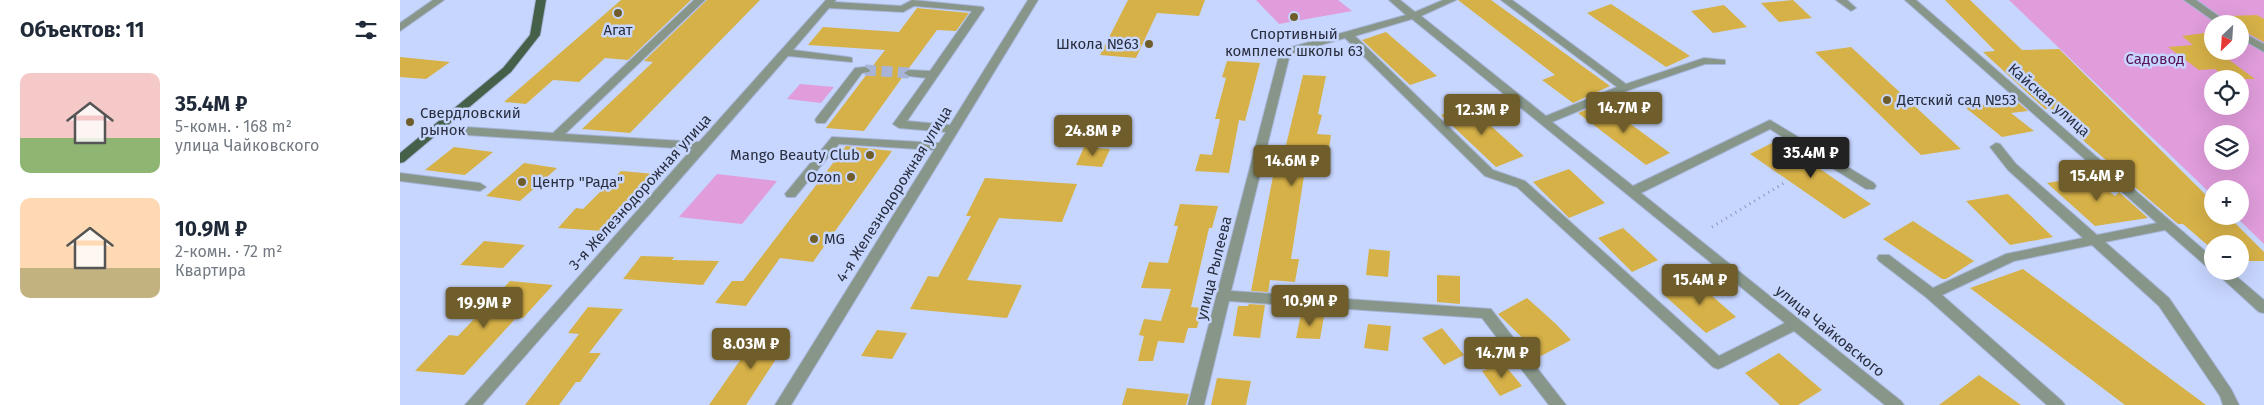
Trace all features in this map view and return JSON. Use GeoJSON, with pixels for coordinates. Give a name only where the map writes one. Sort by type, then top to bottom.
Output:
{"type":"FeatureCollection","features":[{"type":"Feature","properties":{"kind":"main road"},"geometry":{"type":"LineString","coordinates":[[400,159],[507,70],[535,35],[541,0]]}},
{"type":"Feature","properties":{"kind":"street"},"geometry":{"type":"LineString","coordinates":[[400,28],[439,0]]}},
{"type":"Feature","properties":{"kind":"street"},"geometry":{"type":"LineString","coordinates":[[557,136],[700,0]]}},
{"type":"Feature","properties":{"kind":"street","name":"4-я Железнодорожная улица"},"geometry":{"type":"LineString","coordinates":[[783,405],[1033,0]]}},
{"type":"Feature","properties":{"kind":"street","name":"улица Чайковского"},"geometry":{"type":"LineString","coordinates":[[1394,0],[1896,405]]}},
{"type":"Feature","properties":{"kind":"street"},"geometry":{"type":"LineString","coordinates":[[1450,0],[1413,16],[1348,35],[1489,173],[1521,184],[1718,363],[1796,324]]}},
{"type":"Feature","properties":{"kind":"street"},"geometry":{"type":"LineString","coordinates":[[1506,0],[1625,88]]}},
{"type":"Feature","properties":{"kind":"street"},"geometry":{"type":"LineString","coordinates":[[1841,0],[1851,8]]}},
{"type":"Feature","properties":{"kind":"street","name":"Кайская улица"},"geometry":{"type":"LineString","coordinates":[[1910,0],[2204,257]]}},
{"type":"Feature","properties":{"kind":"street"},"geometry":{"type":"LineString","coordinates":[[2189,0],[2212,15]]}},
{"type":"Feature","properties":{"kind":"street"},"geometry":{"type":"LineString","coordinates":[[829,2],[903,9],[912,3],[979,9],[935,75],[899,124],[953,129]]}},
{"type":"Feature","properties":{"kind":"street","name":"3-я Железнодорожная улица"},"geometry":{"type":"LineString","coordinates":[[472,405],[829,2]]}},
{"type":"Feature","properties":{"kind":"street","name":"улица Рылеева"},"geometry":{"type":"LineString","coordinates":[[1196,405],[1285,52],[1348,35]]}},
{"type":"Feature","properties":{"kind":"street"},"geometry":{"type":"LineString","coordinates":[[2249,40],[2264,49]]}},
{"type":"Feature","properties":{"kind":"street"},"geometry":{"type":"LineString","coordinates":[[785,52],[848,60]]}},
{"type":"Feature","properties":{"kind":"street"},"geometry":{"type":"LineString","coordinates":[[1544,121],[1625,88],[1704,61],[1721,62]]}},
{"type":"Feature","properties":{"kind":"street"},"geometry":{"type":"LineString","coordinates":[[821,120],[859,70],[865,70]]}},
{"type":"Feature","properties":{"kind":"street"},"geometry":{"type":"LineString","coordinates":[[909,73],[935,75]]}},
{"type":"Feature","properties":{"kind":"street"},"geometry":{"type":"LineString","coordinates":[[1632,192],[1770,124],[1870,186]]}},
{"type":"Feature","properties":{"kind":"street"},"geometry":{"type":"LineString","coordinates":[[435,129],[702,146]]}},
{"type":"Feature","properties":{"kind":"street"},"geometry":{"type":"LineString","coordinates":[[791,194],[836,140],[942,148]]}},
{"type":"Feature","properties":{"kind":"street"},"geometry":{"type":"LineString","coordinates":[[1996,147],[2012,167],[2164,302],[2226,393],[2231,405]]}},
{"type":"Feature","properties":{"kind":"street"},"geometry":{"type":"LineString","coordinates":[[400,177],[480,187]]}},
{"type":"Feature","properties":{"kind":"street"},"geometry":{"type":"LineString","coordinates":[[1932,294],[2011,257],[2167,225]]}},
{"type":"Feature","properties":{"kind":"street"},"geometry":{"type":"LineString","coordinates":[[1884,258],[1932,294],[2057,405]]}},
{"type":"Feature","properties":{"kind":"street"},"geometry":{"type":"LineString","coordinates":[[2231,280],[2264,308]]}},
{"type":"Feature","properties":{"kind":"street"},"geometry":{"type":"LineString","coordinates":[[1224,296],[1486,313],[1558,405]]}},
{"type":"Feature","properties":{"kind":"path"},"geometry":{"type":"LineString","coordinates":[[1712,227],[1784,183]]}},
{"type":"Feature","properties":{"kind":"green space","name":"Спортивный комплекс школы 63"},"geometry":{"type":"Polygon","coordinates":[[[1256,0],[1338,0],[1352,11],[1279,24],[1256,0]]]}},
{"type":"Feature","properties":{"kind":"green space","name":"Садовод"},"geometry":{"type":"Polygon","coordinates":[[[2009,0],[2264,0],[2264,244],[2244,225],[2249,225],[2249,180],[2204,180],[2204,187],[2009,0]]]}},
{"type":"Feature","properties":{"kind":"green space"},"geometry":{"type":"Polygon","coordinates":[[[800,84],[834,87],[821,103],[787,99],[800,84]]]}},
{"type":"Feature","properties":{"kind":"green space"},"geometry":{"type":"Polygon","coordinates":[[[717,174],[777,181],[742,224],[679,217],[717,174]]]}},
{"type":"Feature","properties":{"kind":"building"},"geometry":{"type":"Polygon","coordinates":[[[621,0],[691,0],[628,60],[605,58],[579,82],[553,80],[526,104],[504,102],[621,0]]]}},
{"type":"Feature","properties":{"kind":"building"},"geometry":{"type":"Polygon","coordinates":[[[707,0],[760,0],[630,133],[582,129],[653,62],[644,61],[707,0]]]}},
{"type":"Feature","properties":{"kind":"building","name":"Школа №63"},"geometry":{"type":"Polygon","coordinates":[[[1128,0],[1205,0],[1199,16],[1157,13],[1136,58],[1100,55],[1128,0]]]}},
{"type":"Feature","properties":{"kind":"building"},"geometry":{"type":"Polygon","coordinates":[[[1458,0],[1491,0],[1610,86],[1573,103],[1542,80],[1555,75],[1458,0]]]}},
{"type":"Feature","properties":{"kind":"building"},"geometry":{"type":"Polygon","coordinates":[[[1793,0],[1812,18],[1779,22],[1761,3],[1793,0]]]}},
{"type":"Feature","properties":{"kind":"building"},"geometry":{"type":"Polygon","coordinates":[[[1945,0],[1970,0],[2022,50],[2059,49],[2204,193],[2204,225],[2237,225],[2247,235],[2204,235],[2204,242],[2183,224],[2178,224],[2117,172],[2120,172],[2086,143],[2052,109],[2045,109],[1983,52],[1995,51],[1945,0]]]}},
{"type":"Feature","properties":{"kind":"building"},"geometry":{"type":"Polygon","coordinates":[[[1611,4],[1690,56],[1666,67],[1587,13],[1611,4]]]}},
{"type":"Feature","properties":{"kind":"building"},"geometry":{"type":"Polygon","coordinates":[[[1724,5],[1747,27],[1713,33],[1691,11],[1724,5]]]}},
{"type":"Feature","properties":{"kind":"building"},"geometry":{"type":"Polygon","coordinates":[[[917,8],[969,13],[956,31],[937,30],[909,68],[902,72],[904,75],[864,131],[826,128],[867,74],[871,73],[871,68],[885,50],[808,45],[823,27],[899,32],[917,8]]]}},
{"type":"Feature","properties":{"kind":"building"},"geometry":{"type":"Polygon","coordinates":[[[2249,15],[2257,15],[2264,19],[2264,42],[2249,34],[2249,15]]]}},
{"type":"Feature","properties":{"kind":"building"},"geometry":{"type":"Polygon","coordinates":[[[1386,32],[1437,76],[1410,85],[1362,40],[1386,32]]]}},
{"type":"Feature","properties":{"kind":"building"},"geometry":{"type":"Polygon","coordinates":[[[2204,33],[2204,60],[2229,60],[2243,70],[2199,70],[2168,47],[2193,45],[2182,36],[2204,33]]]}},
{"type":"Feature","properties":{"kind":"building","name":"Детский сад №53"},"geometry":{"type":"Polygon","coordinates":[[[1851,47],[1961,149],[1921,155],[1815,52],[1851,47]]]}},
{"type":"Feature","properties":{"kind":"building"},"geometry":{"type":"Polygon","coordinates":[[[400,57],[450,62],[426,79],[400,77],[400,57]]]}},
{"type":"Feature","properties":{"kind":"building"},"geometry":{"type":"Polygon","coordinates":[[[1227,61],[1260,63],[1245,121],[1239,120],[1229,173],[1195,171],[1200,154],[1212,155],[1220,119],[1215,119],[1226,78],[1222,77],[1227,61]]]}},
{"type":"Feature","properties":{"kind":"building"},"geometry":{"type":"Polygon","coordinates":[[[1303,75],[1326,76],[1318,114],[1322,115],[1317,134],[1331,135],[1325,177],[1304,176],[1291,259],[1299,259],[1295,282],[1270,280],[1268,292],[1251,291],[1274,171],[1279,171],[1303,75]]]}},
{"type":"Feature","properties":{"kind":"building"},"geometry":{"type":"Polygon","coordinates":[[[2014,99],[2028,111],[2011,113],[2034,131],[2002,137],[1966,108],[2014,99]]]}},
{"type":"Feature","properties":{"kind":"building"},"geometry":{"type":"Polygon","coordinates":[[[1602,103],[1670,153],[1646,165],[1578,113],[1602,103]]]}},
{"type":"Feature","properties":{"kind":"building"},"geometry":{"type":"Polygon","coordinates":[[[1468,105],[1524,156],[1496,167],[1441,115],[1468,105]]]}},
{"type":"Feature","properties":{"kind":"building"},"geometry":{"type":"Polygon","coordinates":[[[1778,140],[1871,204],[1844,219],[1750,154],[1778,140]]]}},
{"type":"Feature","properties":{"kind":"building"},"geometry":{"type":"Polygon","coordinates":[[[846,146],[892,151],[813,262],[780,258],[746,306],[715,303],[732,281],[743,281],[846,146]]]}},
{"type":"Feature","properties":{"kind":"building"},"geometry":{"type":"Polygon","coordinates":[[[454,147],[493,152],[465,175],[425,170],[454,147]]]}},
{"type":"Feature","properties":{"kind":"building"},"geometry":{"type":"Polygon","coordinates":[[[1084,147],[1110,149],[1102,167],[1076,165],[1084,147]]]}},
{"type":"Feature","properties":{"kind":"building","name":"Центр \"Рада\""},"geometry":{"type":"Polygon","coordinates":[[[524,163],[557,168],[520,201],[486,196],[524,163]]]}},
{"type":"Feature","properties":{"kind":"building"},"geometry":{"type":"Polygon","coordinates":[[[1569,169],[1605,203],[1569,218],[1533,182],[1569,169]]]}},
{"type":"Feature","properties":{"kind":"building"},"geometry":{"type":"Polygon","coordinates":[[[621,171],[655,174],[604,231],[558,228],[576,208],[583,209],[621,171]]]}},
{"type":"Feature","properties":{"kind":"building"},"geometry":{"type":"Polygon","coordinates":[[[2090,176],[2115,196],[2119,192],[2148,218],[2095,226],[2047,183],[2090,176]]]}},
{"type":"Feature","properties":{"kind":"building"},"geometry":{"type":"Polygon","coordinates":[[[985,178],[1077,184],[1062,222],[999,218],[967,280],[1022,285],[1007,318],[910,309],[928,276],[938,277],[971,216],[966,216],[985,178]]]}},
{"type":"Feature","properties":{"kind":"building"},"geometry":{"type":"Polygon","coordinates":[[[2008,194],[2053,237],[2010,245],[1966,201],[2008,194]]]}},
{"type":"Feature","properties":{"kind":"building"},"geometry":{"type":"Polygon","coordinates":[[[1180,204],[1218,206],[1212,228],[1209,228],[1191,307],[1202,308],[1197,328],[1188,328],[1184,343],[1158,341],[1153,361],[1138,361],[1144,336],[1139,335],[1144,319],[1161,321],[1171,289],[1141,288],[1149,262],[1168,263],[1178,226],[1174,226],[1180,204]]]}},
{"type":"Feature","properties":{"kind":"building"},"geometry":{"type":"Polygon","coordinates":[[[1913,221],[1974,261],[1946,279],[1942,279],[1883,239],[1913,221]]]}},
{"type":"Feature","properties":{"kind":"building"},"geometry":{"type":"Polygon","coordinates":[[[1623,228],[1658,260],[1632,272],[1598,238],[1623,228]]]}},
{"type":"Feature","properties":{"kind":"building"},"geometry":{"type":"Polygon","coordinates":[[[2249,237],[2264,252],[2264,261],[2249,261],[2249,237]]]}},
{"type":"Feature","properties":{"kind":"building"},"geometry":{"type":"Polygon","coordinates":[[[484,241],[525,245],[503,268],[460,265],[484,241]]]}},
{"type":"Feature","properties":{"kind":"building"},"geometry":{"type":"Polygon","coordinates":[[[1369,249],[1390,251],[1388,277],[1366,275],[1369,249]]]}},
{"type":"Feature","properties":{"kind":"building"},"geometry":{"type":"Polygon","coordinates":[[[641,256],[674,257],[672,260],[719,261],[703,285],[623,279],[641,256]]]}},
{"type":"Feature","properties":{"kind":"building"},"geometry":{"type":"Polygon","coordinates":[[[2023,269],[2206,405],[2125,405],[1970,288],[2023,269]]]}},
{"type":"Feature","properties":{"kind":"building"},"geometry":{"type":"Polygon","coordinates":[[[1437,275],[1460,276],[1460,304],[1437,302],[1437,275]]]}},
{"type":"Feature","properties":{"kind":"building"},"geometry":{"type":"Polygon","coordinates":[[[1694,280],[1736,317],[1706,333],[1664,295],[1694,280]]]}},
{"type":"Feature","properties":{"kind":"building"},"geometry":{"type":"Polygon","coordinates":[[[510,281],[553,285],[523,318],[516,318],[464,375],[415,371],[449,335],[458,336],[510,281]]]}},
{"type":"Feature","properties":{"kind":"building"},"geometry":{"type":"Polygon","coordinates":[[[1527,298],[1571,340],[1541,356],[1498,314],[1527,298]]]}},
{"type":"Feature","properties":{"kind":"building"},"geometry":{"type":"Polygon","coordinates":[[[1249,304],[1265,305],[1260,338],[1233,336],[1238,306],[1248,306],[1249,304]]]}},
{"type":"Feature","properties":{"kind":"building"},"geometry":{"type":"Polygon","coordinates":[[[588,307],[623,309],[589,353],[601,353],[580,382],[576,382],[559,405],[525,405],[579,334],[568,333],[588,307]]]}},
{"type":"Feature","properties":{"kind":"building"},"geometry":{"type":"Polygon","coordinates":[[[1301,314],[1324,316],[1320,339],[1296,338],[1301,314]]]}},
{"type":"Feature","properties":{"kind":"building"},"geometry":{"type":"Polygon","coordinates":[[[1368,324],[1391,326],[1388,351],[1364,348],[1368,324]]]}},
{"type":"Feature","properties":{"kind":"building"},"geometry":{"type":"Polygon","coordinates":[[[1442,328],[1464,355],[1444,365],[1422,338],[1442,328]]]}},
{"type":"Feature","properties":{"kind":"building"},"geometry":{"type":"Polygon","coordinates":[[[877,330],[907,333],[892,359],[861,356],[877,330]]]}},
{"type":"Feature","properties":{"kind":"building"},"geometry":{"type":"Polygon","coordinates":[[[759,333],[791,336],[746,405],[709,405],[759,333]]]}},
{"type":"Feature","properties":{"kind":"building"},"geometry":{"type":"Polygon","coordinates":[[[1779,353],[1822,390],[1798,405],[1780,405],[1745,373],[1779,353]]]}},
{"type":"Feature","properties":{"kind":"building"},"geometry":{"type":"Polygon","coordinates":[[[1503,363],[1522,386],[1500,396],[1482,371],[1503,363]]]}},
{"type":"Feature","properties":{"kind":"building"},"geometry":{"type":"Polygon","coordinates":[[[1979,375],[2021,405],[1939,405],[1979,375]]]}},
{"type":"Feature","properties":{"kind":"building"},"geometry":{"type":"Polygon","coordinates":[[[1217,378],[1251,381],[1246,405],[1211,405],[1217,378]]]}},
{"type":"Feature","properties":{"kind":"building"},"geometry":{"type":"Polygon","coordinates":[[[1127,388],[1189,394],[1186,405],[1122,405],[1127,388]]]}},
{"type":"Feature","properties":{"kind":"tunnel"},"geometry":{"type":"LineString","coordinates":[[865,70],[909,73]]}},
{"type":"Feature","properties":{"kind":"place","name":"Агат"},"geometry":{"type":"Point","coordinates":[618,13]}},
{"type":"Feature","properties":{"kind":"place","name":"Спортивный комплекс школы 63"},"geometry":{"type":"Point","coordinates":[1294,17]}},
{"type":"Feature","properties":{"kind":"place","name":"Школа №63"},"geometry":{"type":"Point","coordinates":[1149,44]}},
{"type":"Feature","properties":{"kind":"place","name":"Детский сад №53"},"geometry":{"type":"Point","coordinates":[1887,100]}},
{"type":"Feature","properties":{"kind":"place","name":"Свердловский рынок"},"geometry":{"type":"Point","coordinates":[410,122]}},
{"type":"Feature","properties":{"kind":"place","name":"Mango Beauty Club"},"geometry":{"type":"Point","coordinates":[870,155]}},
{"type":"Feature","properties":{"kind":"place","name":"Ozon"},"geometry":{"type":"Point","coordinates":[851,177]}},
{"type":"Feature","properties":{"kind":"place","name":"Центр \"Рада\""},"geometry":{"type":"Point","coordinates":[522,182]}},
{"type":"Feature","properties":{"kind":"place","name":"MG"},"geometry":{"type":"Point","coordinates":[814,239]}}]}
